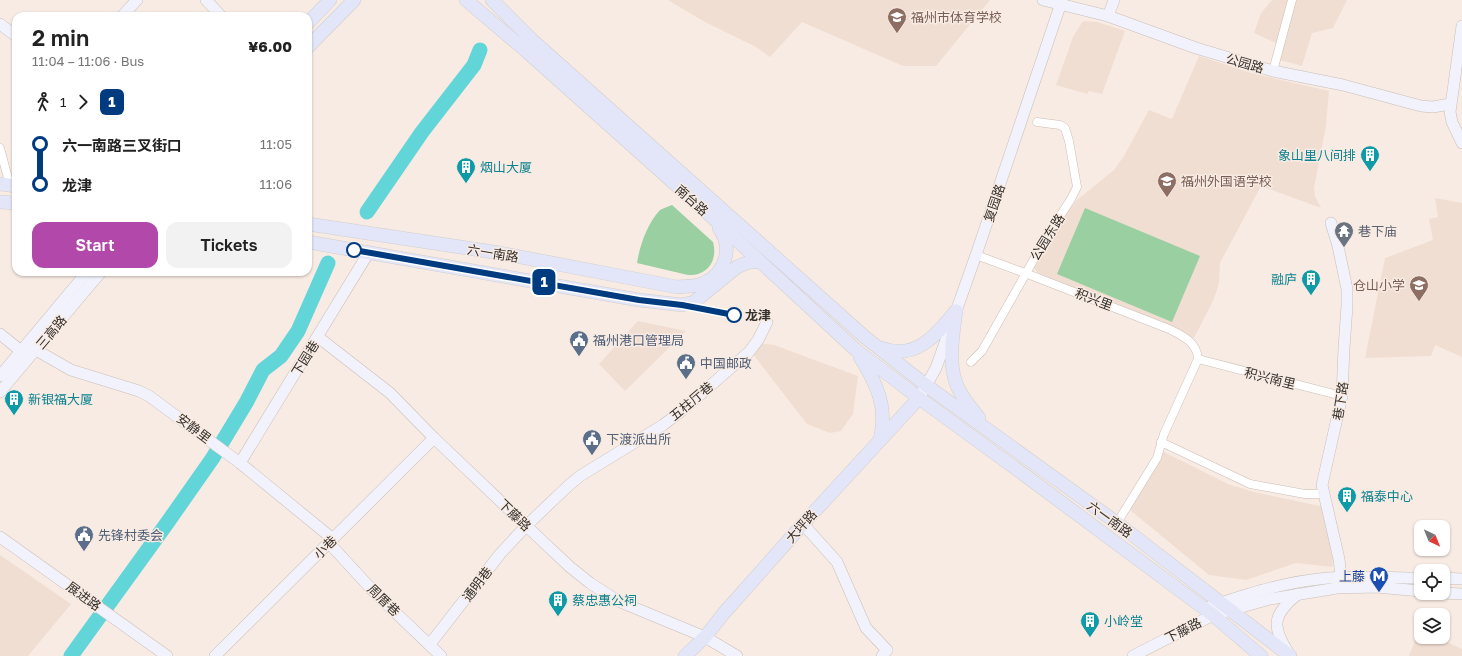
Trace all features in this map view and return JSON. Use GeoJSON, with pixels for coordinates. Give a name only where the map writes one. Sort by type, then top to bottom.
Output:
{"type":"FeatureCollection","features":[{"type":"Feature","properties":{"kind":"main road"},"geometry":{"type":"LineString","coordinates":[[312,19],[330,0]]}},
{"type":"Feature","properties":{"kind":"main road"},"geometry":{"type":"LineString","coordinates":[[312,43],[354,0]]}},
{"type":"Feature","properties":{"kind":"main road","name":"南台路"},"geometry":{"type":"LineString","coordinates":[[466,0],[531,55],[713,218],[856,350],[919,398]]}},
{"type":"Feature","properties":{"kind":"main road","name":"南台路"},"geometry":{"type":"LineString","coordinates":[[492,0],[531,39],[877,346],[927,386]]}},
{"type":"Feature","properties":{"kind":"main road"},"geometry":{"type":"LineString","coordinates":[[0,202],[12,203]]}},
{"type":"Feature","properties":{"kind":"main road","name":"六一南路"},"geometry":{"type":"LineString","coordinates":[[312,225],[500,253],[677,287],[704,283],[712,278],[726,259],[727,244],[725,237],[713,218]]}},
{"type":"Feature","properties":{"kind":"main road","name":"六一南路"},"geometry":{"type":"LineString","coordinates":[[312,243],[639,300],[682,305],[694,302],[737,267],[749,262],[760,262]]}},
{"type":"Feature","properties":{"kind":"main road"},"geometry":{"type":"LineString","coordinates":[[877,346],[890,351],[915,349],[936,335],[956,311]]}},
{"type":"Feature","properties":{"kind":"main road"},"geometry":{"type":"LineString","coordinates":[[956,311],[952,353],[955,380],[965,400],[989,431]]}},
{"type":"Feature","properties":{"kind":"main road"},"geometry":{"type":"LineString","coordinates":[[856,350],[872,376],[879,393],[883,423],[880,440]]}},
{"type":"Feature","properties":{"kind":"main road","name":"六一南路"},"geometry":{"type":"LineString","coordinates":[[927,386],[1116,523],[1290,656]]}},
{"type":"Feature","properties":{"kind":"main road","name":"六一南路"},"geometry":{"type":"LineString","coordinates":[[919,398],[1208,612],[1261,656]]}},
{"type":"Feature","properties":{"kind":"main road","name":"大坪路"},"geometry":{"type":"LineString","coordinates":[[685,656],[705,637],[724,613],[802,524],[919,398]]}},
{"type":"Feature","properties":{"kind":"main road"},"geometry":{"type":"LineString","coordinates":[[693,656],[705,637]]}},
{"type":"Feature","properties":{"kind":"street"},"geometry":{"type":"LineString","coordinates":[[126,12],[137,0]]}},
{"type":"Feature","properties":{"kind":"street"},"geometry":{"type":"LineString","coordinates":[[206,0],[218,12]]}},
{"type":"Feature","properties":{"kind":"street","name":"公园路"},"geometry":{"type":"LineString","coordinates":[[1043,0],[1061,2],[1108,16],[1196,48],[1273,71],[1343,85],[1421,106],[1433,107],[1450,104]]}},
{"type":"Feature","properties":{"kind":"street"},"geometry":{"type":"LineString","coordinates":[[1108,16],[1114,0]]}},
{"type":"Feature","properties":{"kind":"street"},"geometry":{"type":"LineString","coordinates":[[1273,71],[1292,0]]}},
{"type":"Feature","properties":{"kind":"street","name":"复园路"},"geometry":{"type":"LineString","coordinates":[[919,398],[936,368],[976,255],[1061,2]]}},
{"type":"Feature","properties":{"kind":"street"},"geometry":{"type":"LineString","coordinates":[[0,24],[12,33]]}},
{"type":"Feature","properties":{"kind":"street"},"geometry":{"type":"LineString","coordinates":[[1462,26],[1450,104],[1452,122],[1462,143]]}},
{"type":"Feature","properties":{"kind":"street","name":"公园东路"},"geometry":{"type":"LineString","coordinates":[[970,362],[982,351],[1026,272],[1077,187],[1069,141],[1065,128],[1060,125],[1037,122]]}},
{"type":"Feature","properties":{"kind":"street"},"geometry":{"type":"LineString","coordinates":[[0,148],[9,185]]}},
{"type":"Feature","properties":{"kind":"street","name":"巷下路"},"geometry":{"type":"LineString","coordinates":[[1331,223],[1338,246],[1347,294],[1342,396],[1322,482],[1339,559],[1341,577]]}},
{"type":"Feature","properties":{"kind":"street","name":"下园巷"},"geometry":{"type":"LineString","coordinates":[[240,463],[369,252]]}},
{"type":"Feature","properties":{"kind":"street","name":"积兴里"},"geometry":{"type":"LineString","coordinates":[[976,255],[1026,272],[1179,334],[1194,346],[1198,360]]}},
{"type":"Feature","properties":{"kind":"street","name":"三高路"},"geometry":{"type":"LineString","coordinates":[[0,376],[84,276]]}},
{"type":"Feature","properties":{"kind":"street","name":"三高路"},"geometry":{"type":"LineString","coordinates":[[0,392],[98,276]]}},
{"type":"Feature","properties":{"kind":"street","name":"五柱厅巷"},"geometry":{"type":"LineString","coordinates":[[526,526],[580,476],[659,427],[680,412],[749,352],[758,340],[767,322]]}},
{"type":"Feature","properties":{"kind":"street"},"geometry":{"type":"LineString","coordinates":[[0,334],[21,351]]}},
{"type":"Feature","properties":{"kind":"street","name":"下藤路"},"geometry":{"type":"LineString","coordinates":[[318,337],[390,393],[434,438],[570,567],[608,595],[642,612],[705,637],[737,656]]}},
{"type":"Feature","properties":{"kind":"street","name":"安静里"},"geometry":{"type":"LineString","coordinates":[[36,350],[71,370],[144,393],[240,463],[331,541]]}},
{"type":"Feature","properties":{"kind":"street"},"geometry":{"type":"LineString","coordinates":[[1116,523],[1157,458],[1164,434],[1198,360]]}},
{"type":"Feature","properties":{"kind":"street","name":"积兴南里"},"geometry":{"type":"LineString","coordinates":[[1198,360],[1342,396]]}},
{"type":"Feature","properties":{"kind":"street","name":"小巷"},"geometry":{"type":"LineString","coordinates":[[215,656],[434,438]]}},
{"type":"Feature","properties":{"kind":"street"},"geometry":{"type":"LineString","coordinates":[[1161,442],[1250,484],[1305,494],[1324,494]]}},
{"type":"Feature","properties":{"kind":"street"},"geometry":{"type":"LineString","coordinates":[[802,524],[837,562],[866,628],[887,650],[882,656]]}},
{"type":"Feature","properties":{"kind":"street","name":"通明巷"},"geometry":{"type":"LineString","coordinates":[[430,644],[496,558],[526,526]]}},
{"type":"Feature","properties":{"kind":"street","name":"展进路"},"geometry":{"type":"LineString","coordinates":[[0,536],[167,656]]}},
{"type":"Feature","properties":{"kind":"street","name":"周厝巷"},"geometry":{"type":"LineString","coordinates":[[331,541],[374,592],[442,656]]}},
{"type":"Feature","properties":{"kind":"street"},"geometry":{"type":"LineString","coordinates":[[1208,612],[1221,603],[1245,595],[1301,581],[1341,577],[1414,578]]}},
{"type":"Feature","properties":{"kind":"street"},"geometry":{"type":"LineString","coordinates":[[1450,578],[1462,579]]}},
{"type":"Feature","properties":{"kind":"street"},"geometry":{"type":"LineString","coordinates":[[1208,612],[1232,611],[1270,599],[1337,588],[1368,587],[1414,590]]}},
{"type":"Feature","properties":{"kind":"street"},"geometry":{"type":"LineString","coordinates":[[1450,593],[1462,594]]}},
{"type":"Feature","properties":{"kind":"street"},"geometry":{"type":"LineString","coordinates":[[1290,656],[1280,640],[1277,624],[1283,608],[1298,594]]}},
{"type":"Feature","properties":{"kind":"street","name":"下藤路"},"geometry":{"type":"LineString","coordinates":[[1132,656],[1194,624],[1208,612]]}},
{"type":"Feature","properties":{"kind":"shaded area","name":"福州市体育学校"},"geometry":{"type":"Polygon","coordinates":[[[668,0],[990,0],[936,66],[903,66],[802,22],[770,57],[756,47],[703,21],[668,0]]]}},
{"type":"Feature","properties":{"kind":"shaded area"},"geometry":{"type":"Polygon","coordinates":[[[1272,0],[1347,0],[1333,28],[1312,33],[1302,66],[1272,58],[1276,43],[1254,33],[1261,13],[1272,0]]]}},
{"type":"Feature","properties":{"kind":"shaded area"},"geometry":{"type":"Polygon","coordinates":[[[1083,21],[1097,22],[1125,31],[1102,94],[1089,91],[1087,94],[1056,85],[1073,37],[1083,21]]]}},
{"type":"Feature","properties":{"kind":"shaded area","name":"福州外国语学校"},"geometry":{"type":"Polygon","coordinates":[[[1199,56],[1251,73],[1329,91],[1326,126],[1314,188],[1315,196],[1321,208],[1261,186],[1220,263],[1219,282],[1216,293],[1194,338],[1038,273],[1033,267],[1057,224],[1077,200],[1114,170],[1124,156],[1149,110],[1172,119],[1199,56]]]}},
{"type":"Feature","properties":{"kind":"shaded area","name":"仓山小学"},"geometry":{"type":"Polygon","coordinates":[[[1435,198],[1462,203],[1462,357],[1435,345],[1431,356],[1365,358],[1385,258],[1433,240],[1429,219],[1438,217],[1435,198]]]}},
{"type":"Feature","properties":{"kind":"shaded area"},"geometry":{"type":"Polygon","coordinates":[[[638,321],[686,331],[625,391],[599,364],[638,321]]]}},
{"type":"Feature","properties":{"kind":"shaded area"},"geometry":{"type":"Polygon","coordinates":[[[758,343],[774,345],[858,376],[853,414],[841,431],[830,433],[807,424],[752,353],[758,343]]]}},
{"type":"Feature","properties":{"kind":"shaded area"},"geometry":{"type":"Polygon","coordinates":[[[1162,451],[1230,485],[1254,492],[1324,507],[1334,551],[1332,567],[1296,563],[1246,580],[1209,575],[1130,510],[1162,451]]]}},
{"type":"Feature","properties":{"kind":"shaded area"},"geometry":{"type":"Polygon","coordinates":[[[0,555],[71,604],[28,656],[0,656],[0,555]]]}},
{"type":"Feature","properties":{"kind":"shaded area"},"geometry":{"type":"Polygon","coordinates":[[[1414,643],[1450,643],[1462,649],[1462,656],[1409,656],[1414,643]]]}},
{"type":"Feature","properties":{"kind":"green space"},"geometry":{"type":"Polygon","coordinates":[[[672,205],[713,242],[713,261],[706,270],[701,273],[688,275],[637,263],[642,242],[651,222],[660,210],[672,205]]]}},
{"type":"Feature","properties":{"kind":"green space"},"geometry":{"type":"Polygon","coordinates":[[[1085,208],[1200,256],[1172,322],[1057,274],[1085,208]]]}},
{"type":"Feature","properties":{"kind":"waterway"},"geometry":{"type":"LineString","coordinates":[[367,212],[422,132],[474,65],[480,50]]}},
{"type":"Feature","properties":{"kind":"waterway"},"geometry":{"type":"LineString","coordinates":[[71,656],[212,459],[247,401],[263,370],[281,356],[298,331],[328,263]]}},
{"type":"Feature","properties":{"kind":"bus line","name":"1"},"geometry":{"type":"LineString","coordinates":[[354,250],[639,300],[682,305],[734,315]]}},
{"type":"Feature","properties":{"kind":"place","name":"福州市体育学校"},"geometry":{"type":"Point","coordinates":[897,34]}},
{"type":"Feature","properties":{"kind":"place","name":"象山里八间排"},"geometry":{"type":"Point","coordinates":[1370,172]}},
{"type":"Feature","properties":{"kind":"place","name":"烟山大厦"},"geometry":{"type":"Point","coordinates":[466,184]}},
{"type":"Feature","properties":{"kind":"place","name":"福州外国语学校"},"geometry":{"type":"Point","coordinates":[1167,198]}},
{"type":"Feature","properties":{"kind":"place","name":"巷下庙"},"geometry":{"type":"Point","coordinates":[1344,248]}},
{"type":"Feature","properties":{"kind":"place","name":"融庐"},"geometry":{"type":"Point","coordinates":[1311,296]}},
{"type":"Feature","properties":{"kind":"place","name":"仓山小学"},"geometry":{"type":"Point","coordinates":[1419,302]}},
{"type":"Feature","properties":{"kind":"place","name":"龙津"},"geometry":{"type":"Point","coordinates":[734,315]}},
{"type":"Feature","properties":{"kind":"place","name":"福州港口管理局"},"geometry":{"type":"Point","coordinates":[579,357]}},
{"type":"Feature","properties":{"kind":"place","name":"中国邮政"},"geometry":{"type":"Point","coordinates":[686,380]}},
{"type":"Feature","properties":{"kind":"place","name":"新银福大厦"},"geometry":{"type":"Point","coordinates":[14,416]}},
{"type":"Feature","properties":{"kind":"place","name":"下渡派出所"},"geometry":{"type":"Point","coordinates":[592,456]}},
{"type":"Feature","properties":{"kind":"place","name":"福泰中心"},"geometry":{"type":"Point","coordinates":[1347,513]}},
{"type":"Feature","properties":{"kind":"place","name":"先锋村委会"},"geometry":{"type":"Point","coordinates":[84,552]}},
{"type":"Feature","properties":{"kind":"place","name":"上藤"},"geometry":{"type":"Point","coordinates":[1379,593]}},
{"type":"Feature","properties":{"kind":"place","name":"蔡忠惠公祠"},"geometry":{"type":"Point","coordinates":[558,617]}},
{"type":"Feature","properties":{"kind":"place","name":"小岭堂"},"geometry":{"type":"Point","coordinates":[1090,638]}}]}
